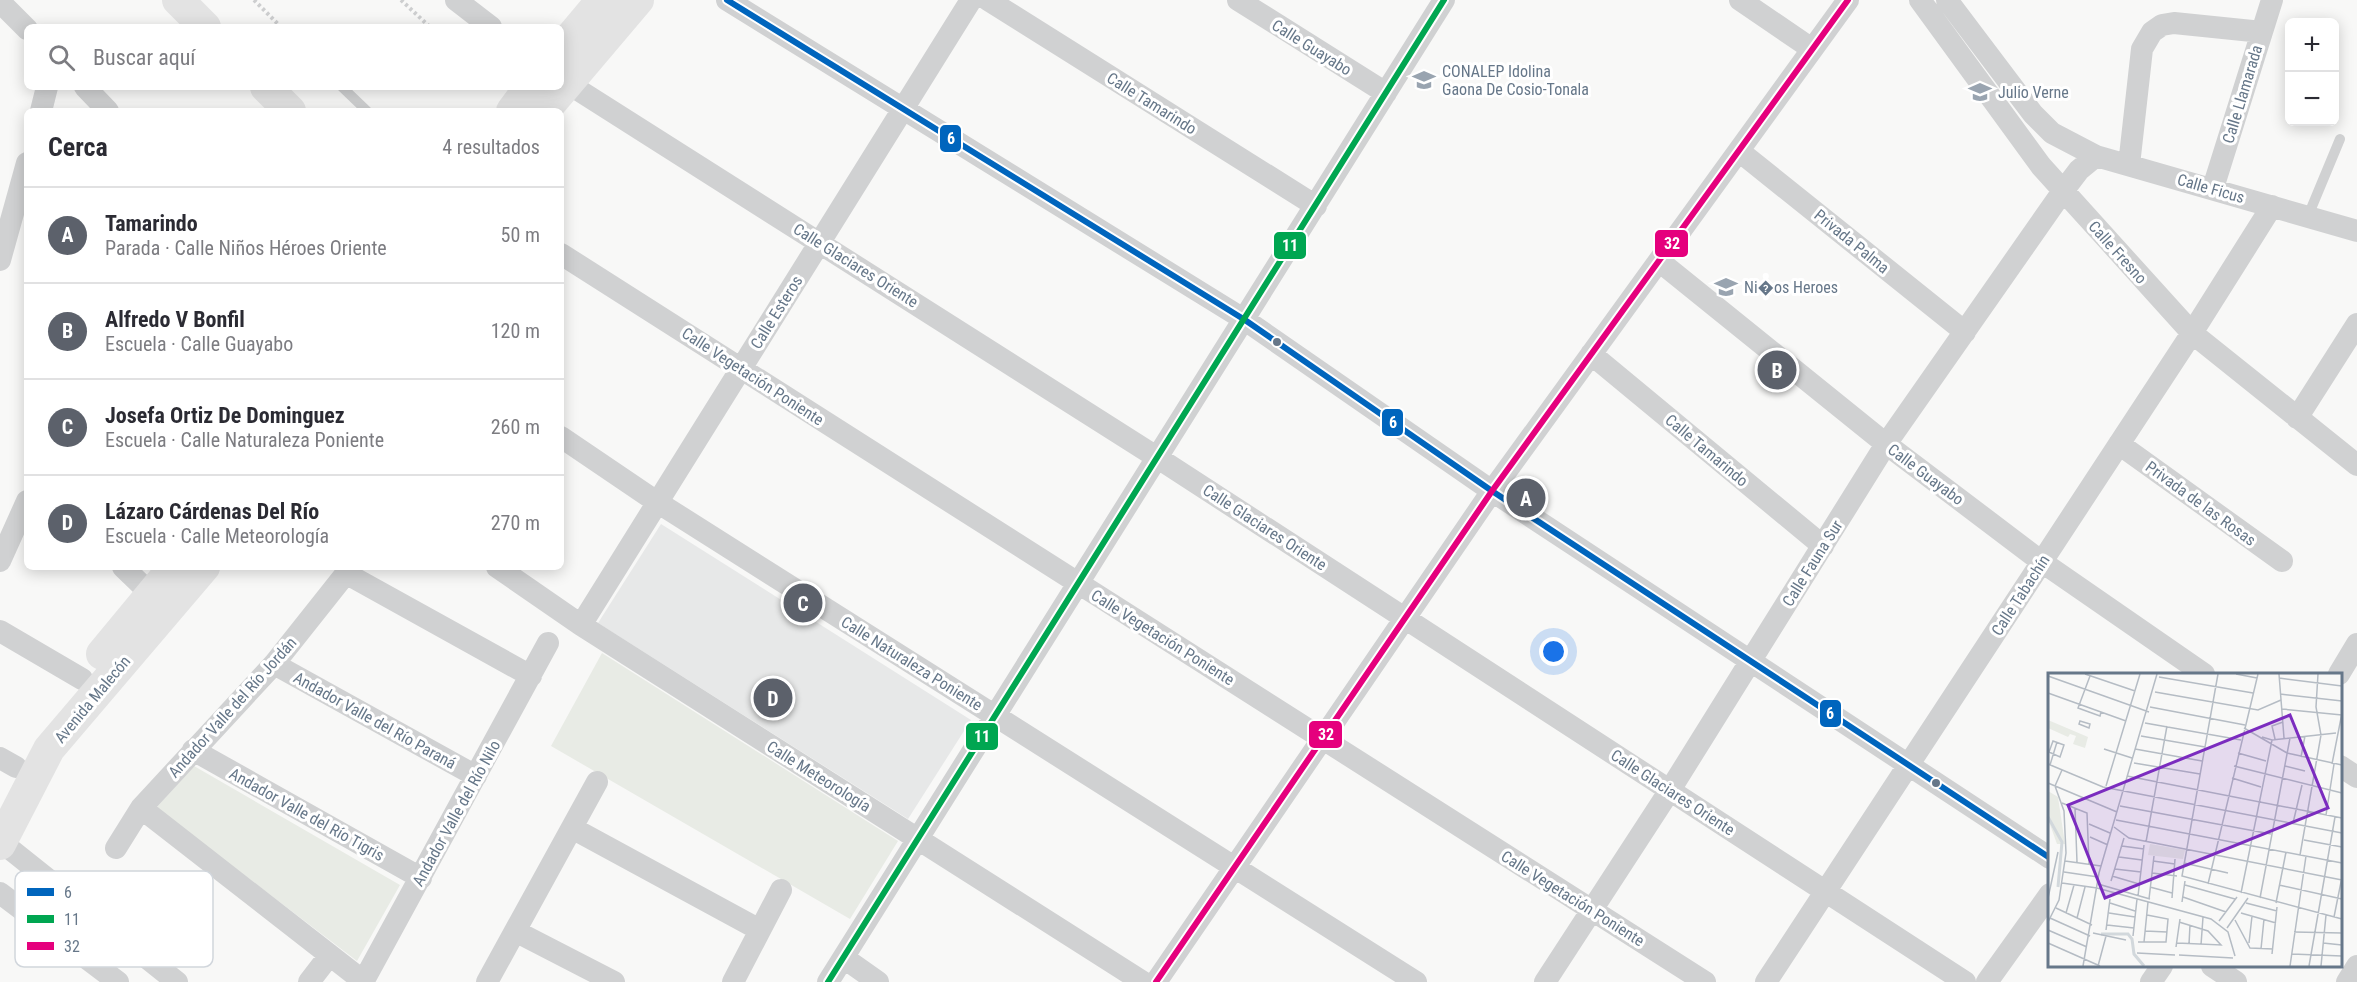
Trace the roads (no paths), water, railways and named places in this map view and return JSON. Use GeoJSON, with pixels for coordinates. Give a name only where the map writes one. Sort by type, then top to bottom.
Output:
{"type":"FeatureCollection","features":[{"type":"Feature","properties":{"kind":"street"},"geometry":{"type":"LineString","coordinates":[[178,0],[203,24]]}},
{"type":"Feature","properties":{"kind":"street"},"geometry":{"type":"LineString","coordinates":[[456,0],[487,24]]}},
{"type":"Feature","properties":{"kind":"street"},"geometry":{"type":"LineString","coordinates":[[564,45],[602,0]]}},
{"type":"Feature","properties":{"kind":"street"},"geometry":{"type":"LineString","coordinates":[[564,80],[638,0]]}},
{"type":"Feature","properties":{"kind":"street"},"geometry":{"type":"LineString","coordinates":[[727,0],[1245,320],[1492,491],[2048,857]]}},
{"type":"Feature","properties":{"kind":"street","name":"Calle Esteros"},"geometry":{"type":"LineString","coordinates":[[581,625],[971,0]]}},
{"type":"Feature","properties":{"kind":"street","name":"Calle Tamarindo"},"geometry":{"type":"LineString","coordinates":[[988,0],[1316,206]]}},
{"type":"Feature","properties":{"kind":"street","name":"Calle Guayabo"},"geometry":{"type":"LineString","coordinates":[[1238,0],[1386,93]]}},
{"type":"Feature","properties":{"kind":"street"},"geometry":{"type":"LineString","coordinates":[[828,982],[1444,0]]}},
{"type":"Feature","properties":{"kind":"street"},"geometry":{"type":"LineString","coordinates":[[1740,0],[1812,49]]}},
{"type":"Feature","properties":{"kind":"street"},"geometry":{"type":"LineString","coordinates":[[1156,982],[1492,491],[1848,0]]}},
{"type":"Feature","properties":{"kind":"street","name":"Calle Fresno"},"geometry":{"type":"LineString","coordinates":[[1920,0],[2041,166],[2192,333],[2357,465]]}},
{"type":"Feature","properties":{"kind":"street","name":"Calle Ficus"},"geometry":{"type":"LineString","coordinates":[[1947,0],[2033,114],[2052,133],[2067,142],[2096,156],[2357,231]]}},
{"type":"Feature","properties":{"kind":"street","name":"Calle Llamarada"},"geometry":{"type":"LineString","coordinates":[[2213,188],[2272,0]]}},
{"type":"Feature","properties":{"kind":"street"},"geometry":{"type":"LineString","coordinates":[[0,2],[24,26]]}},
{"type":"Feature","properties":{"kind":"street"},"geometry":{"type":"LineString","coordinates":[[2129,165],[2142,49],[2152,32],[2162,25],[2174,23],[2262,32]]}},
{"type":"Feature","properties":{"kind":"street","name":"Calle Glaciares Oriente"},"geometry":{"type":"LineString","coordinates":[[564,80],[1158,458],[1965,982]]}},
{"type":"Feature","properties":{"kind":"street"},"geometry":{"type":"LineString","coordinates":[[42,108],[46,90]]}},
{"type":"Feature","properties":{"kind":"street"},"geometry":{"type":"LineString","coordinates":[[88,90],[105,108]]}},
{"type":"Feature","properties":{"kind":"street"},"geometry":{"type":"LineString","coordinates":[[270,90],[287,108]]}},
{"type":"Feature","properties":{"kind":"street"},"geometry":{"type":"LineString","coordinates":[[514,108],[528,90]]}},
{"type":"Feature","properties":{"kind":"street"},"geometry":{"type":"LineString","coordinates":[[546,108],[558,90]]}},
{"type":"Feature","properties":{"kind":"street","name":"Privada Palma"},"geometry":{"type":"LineString","coordinates":[[1739,151],[1965,332]]}},
{"type":"Feature","properties":{"kind":"street","name":"Calle Fauna Sur"},"geometry":{"type":"LineString","coordinates":[[1545,982],[1670,790],[1886,444],[2063,191],[2079,170],[2096,156]]}},
{"type":"Feature","properties":{"kind":"street"},"geometry":{"type":"LineString","coordinates":[[0,260],[24,174]]}},
{"type":"Feature","properties":{"kind":"street","name":"Calle Tabachín"},"geometry":{"type":"LineString","coordinates":[[1766,982],[2192,333],[2272,206]]}},
{"type":"Feature","properties":{"kind":"street","name":"Calle Vegetación Poniente"},"geometry":{"type":"LineString","coordinates":[[564,256],[1705,982]]}},
{"type":"Feature","properties":{"kind":"street","name":"Calle Guayabo"},"geometry":{"type":"LineString","coordinates":[[1659,261],[1886,444],[2042,562],[2201,673]]}},
{"type":"Feature","properties":{"kind":"street"},"geometry":{"type":"LineString","coordinates":[[2297,418],[2357,324]]}},
{"type":"Feature","properties":{"kind":"street","name":"Calle Tamarindo"},"geometry":{"type":"LineString","coordinates":[[1591,354],[1823,546]]}},
{"type":"Feature","properties":{"kind":"street","name":"Calle Naturaleza Poniente"},"geometry":{"type":"LineString","coordinates":[[564,439],[657,502],[1416,982]]}},
{"type":"Feature","properties":{"kind":"street","name":"Privada de las Rosas"},"geometry":{"type":"LineString","coordinates":[[2119,444],[2282,561]]}},
{"type":"Feature","properties":{"kind":"street"},"geometry":{"type":"LineString","coordinates":[[0,561],[24,508]]}},
{"type":"Feature","properties":{"kind":"street"},"geometry":{"type":"LineString","coordinates":[[126,570],[151,594]]}},
{"type":"Feature","properties":{"kind":"street","name":"Avenida Malecón"},"geometry":{"type":"LineString","coordinates":[[0,796],[8,763],[33,737],[171,570]]}},
{"type":"Feature","properties":{"kind":"street","name":"Avenida Malecón"},"geometry":{"type":"LineString","coordinates":[[0,842],[49,749],[201,570]]}},
{"type":"Feature","properties":{"kind":"street","name":"Calle Meteorología"},"geometry":{"type":"LineString","coordinates":[[501,570],[581,625],[1143,982]]}},
{"type":"Feature","properties":{"kind":"street"},"geometry":{"type":"LineString","coordinates":[[349,571],[531,676]]}},
{"type":"Feature","properties":{"kind":"street","name":"Andador Valle del Río Jordán"},"geometry":{"type":"LineString","coordinates":[[116,848],[141,808],[274,664],[349,571]]}},
{"type":"Feature","properties":{"kind":"street"},"geometry":{"type":"LineString","coordinates":[[0,631],[81,679]]}},
{"type":"Feature","properties":{"kind":"street","name":"Andador Valle del Río Nilo"},"geometry":{"type":"LineString","coordinates":[[363,982],[548,643]]}},
{"type":"Feature","properties":{"kind":"street"},"geometry":{"type":"LineString","coordinates":[[2340,673],[2357,644]]}},
{"type":"Feature","properties":{"kind":"street","name":"Andador Valle del Río Paraná"},"geometry":{"type":"LineString","coordinates":[[274,664],[476,776]]}},
{"type":"Feature","properties":{"kind":"street","name":"Andador Valle del Río Tigris"},"geometry":{"type":"LineString","coordinates":[[193,750],[421,878]]}},
{"type":"Feature","properties":{"kind":"street"},"geometry":{"type":"LineString","coordinates":[[2342,767],[2357,777]]}},
{"type":"Feature","properties":{"kind":"street"},"geometry":{"type":"LineString","coordinates":[[488,982],[597,782]]}},
{"type":"Feature","properties":{"kind":"street"},"geometry":{"type":"LineString","coordinates":[[141,808],[363,982]]}},
{"type":"Feature","properties":{"kind":"street"},"geometry":{"type":"LineString","coordinates":[[572,828],[760,930]]}},
{"type":"Feature","properties":{"kind":"street"},"geometry":{"type":"LineString","coordinates":[[0,842],[37,871]]}},
{"type":"Feature","properties":{"kind":"street"},"geometry":{"type":"LineString","coordinates":[[733,982],[781,890]]}},
{"type":"Feature","properties":{"kind":"street"},"geometry":{"type":"LineString","coordinates":[[0,893],[15,904]]}},
{"type":"Feature","properties":{"kind":"street"},"geometry":{"type":"LineString","coordinates":[[1987,982],[2048,895]]}},
{"type":"Feature","properties":{"kind":"street"},"geometry":{"type":"LineString","coordinates":[[515,931],[614,982]]}},
{"type":"Feature","properties":{"kind":"street"},"geometry":{"type":"LineString","coordinates":[[309,982],[329,956]]}},
{"type":"Feature","properties":{"kind":"street"},"geometry":{"type":"LineString","coordinates":[[844,958],[878,982]]}},
{"type":"Feature","properties":{"kind":"street"},"geometry":{"type":"LineString","coordinates":[[2347,982],[2357,966]]}},
{"type":"Feature","properties":{"kind":"street"},"geometry":{"type":"LineString","coordinates":[[98,967],[118,982]]}},
{"type":"Feature","properties":{"kind":"street"},"geometry":{"type":"LineString","coordinates":[[158,967],[177,982]]}},
{"type":"Feature","properties":{"kind":"street"},"geometry":{"type":"LineString","coordinates":[[2151,982],[2161,967]]}},
{"type":"Feature","properties":{"kind":"street"},"geometry":{"type":"LineString","coordinates":[[2214,967],[2236,982]]}},
{"type":"Feature","properties":{"kind":"lane"},"geometry":{"type":"LineString","coordinates":[[345,90],[364,108]]}},
{"type":"Feature","properties":{"kind":"lane"},"geometry":{"type":"LineString","coordinates":[[2308,216],[2340,139]]}},
{"type":"Feature","properties":{"kind":"place","name":"CONALEP Idolina Gaona De Cosio-Tonala"},"geometry":{"type":"Point","coordinates":[1424,80]}},
{"type":"Feature","properties":{"kind":"place","name":"Julio Verne"},"geometry":{"type":"Point","coordinates":[1980,92]}},
{"type":"Feature","properties":{"kind":"place","name":"Ni�os Heroes"},"geometry":{"type":"Point","coordinates":[1726,287]}},
{"type":"Feature","properties":{"kind":"place","name":"Alfredo V Bonfil"},"geometry":{"type":"Point","coordinates":[1777,370]}},
{"type":"Feature","properties":{"kind":"place","name":"Tamarindo"},"geometry":{"type":"Point","coordinates":[1526,498]}},
{"type":"Feature","properties":{"kind":"place","name":"Josefa Ortiz De Dominguez"},"geometry":{"type":"Point","coordinates":[803,603]}},
{"type":"Feature","properties":{"kind":"place","name":"Lázaro Cárdenas Del Río"},"geometry":{"type":"Point","coordinates":[773,698]}}]}
